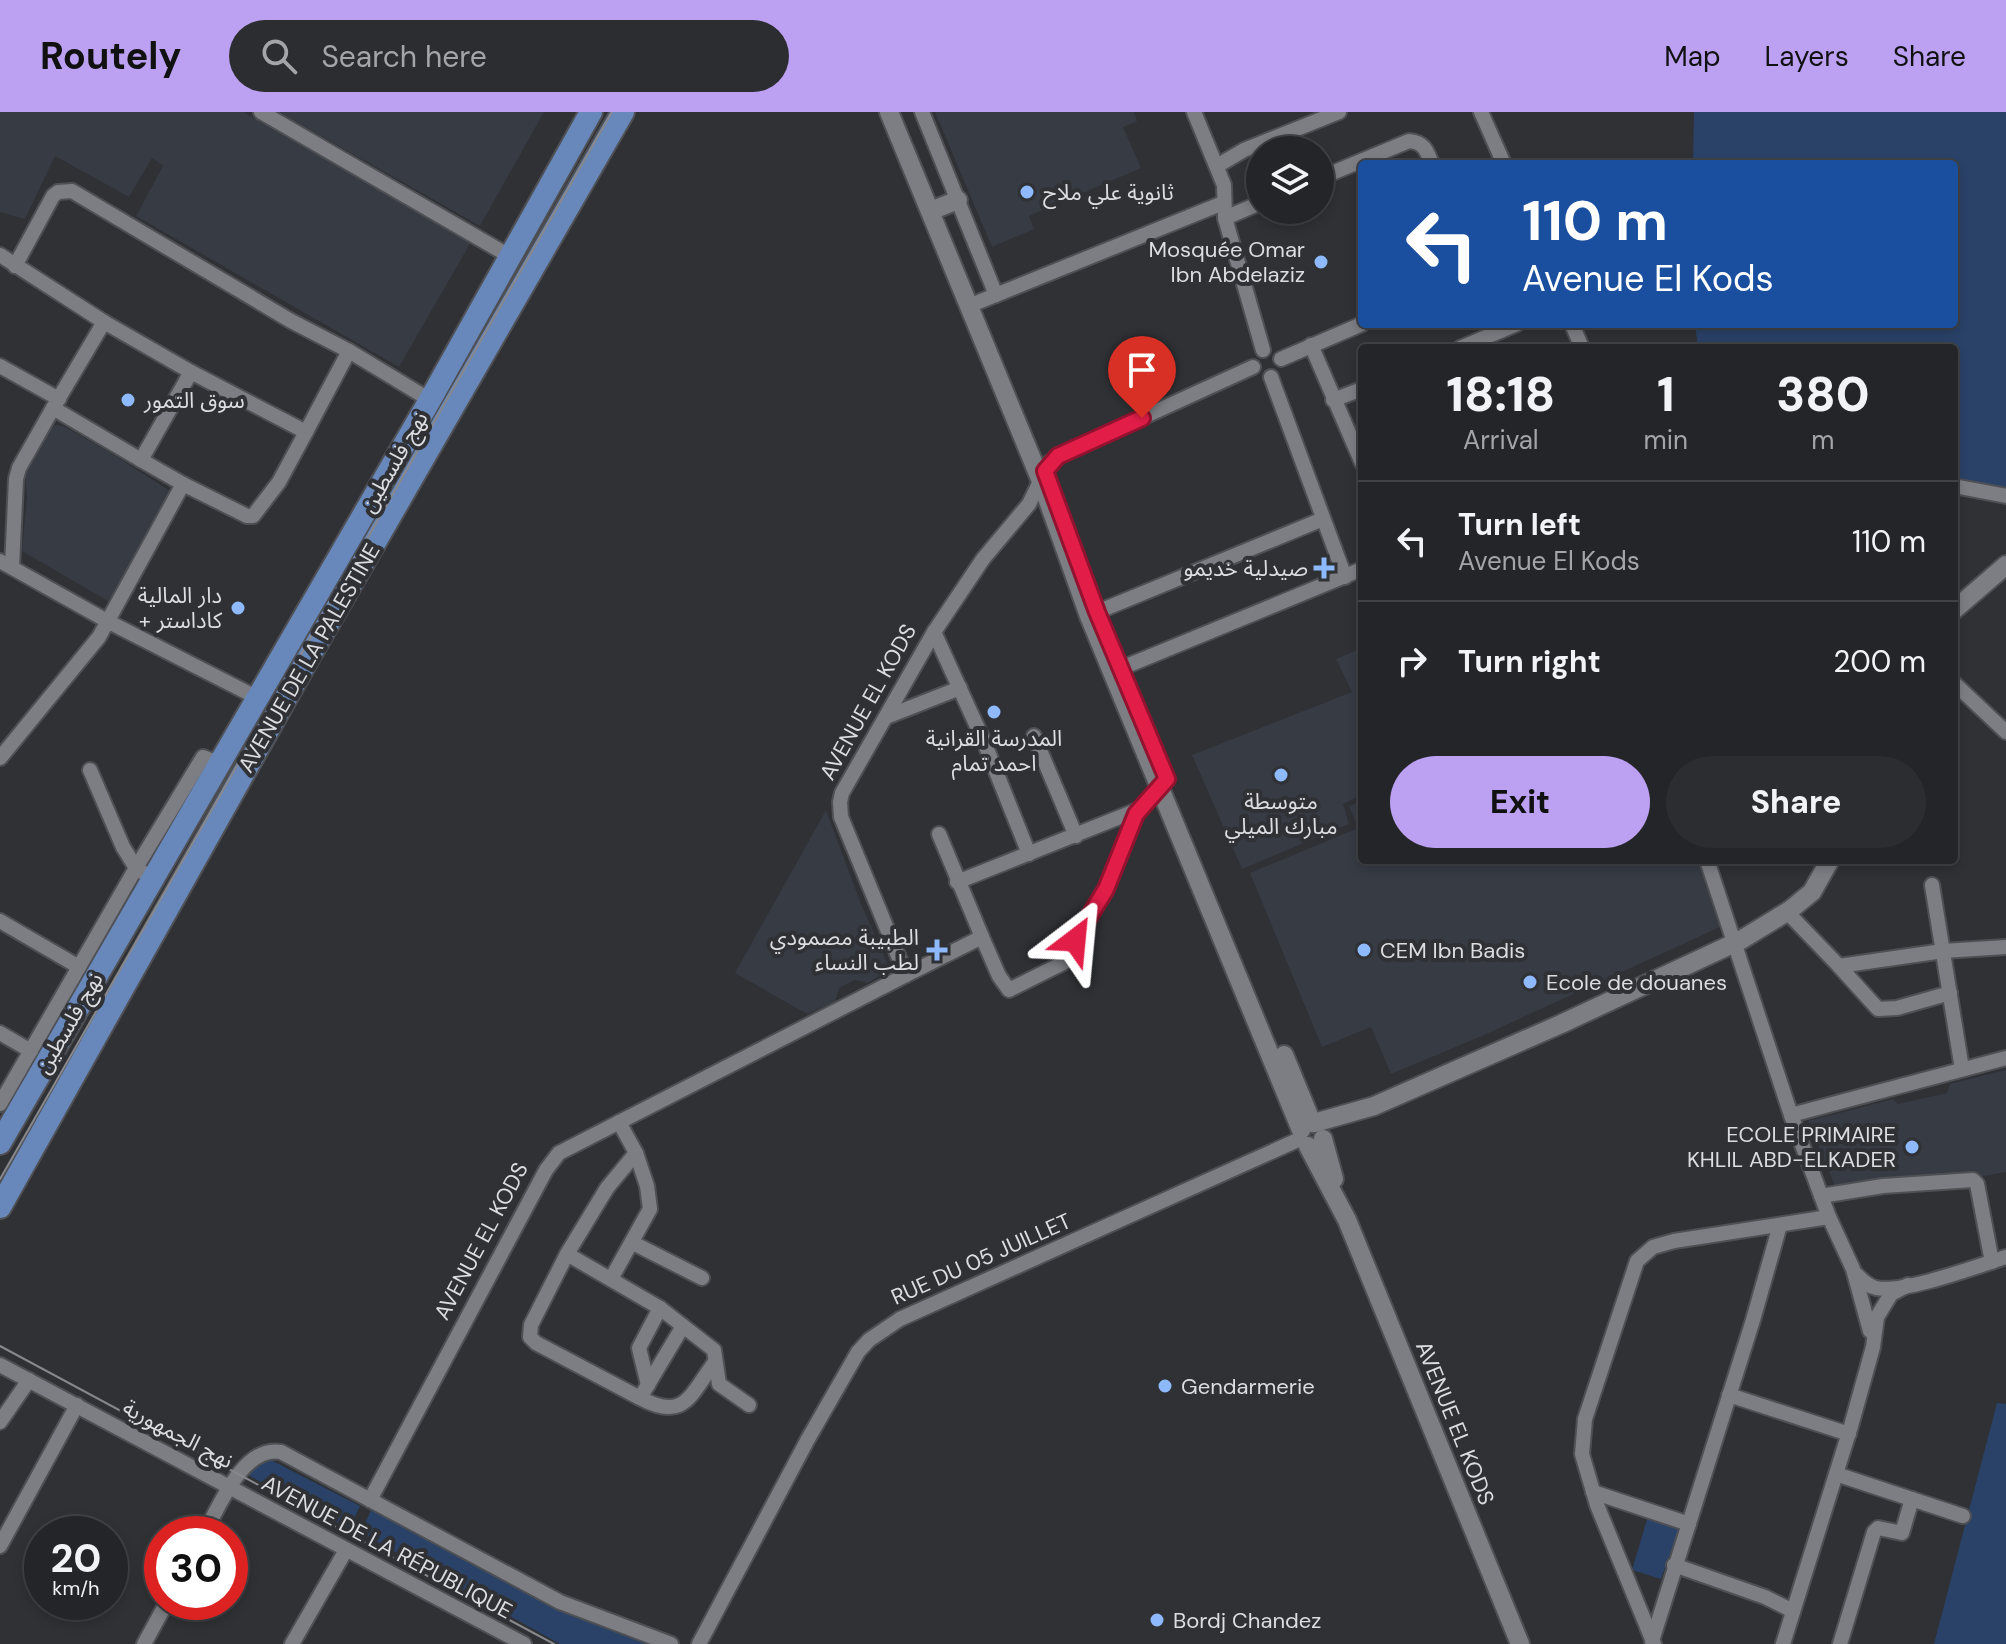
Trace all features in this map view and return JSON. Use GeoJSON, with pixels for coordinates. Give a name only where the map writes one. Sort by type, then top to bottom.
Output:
{"type":"FeatureCollection","features":[{"type":"Feature","properties":{"kind":"main road","name":"نهج فلسطين"},"geometry":{"type":"LineString","coordinates":[[0,1143],[49,1040],[144,873],[218,763],[430,400],[591,112]]}},
{"type":"Feature","properties":{"kind":"main road","name":"AVENUE DE LA PALESTINE"},"geometry":{"type":"LineString","coordinates":[[0,1207],[302,668],[623,112]]}},
{"type":"Feature","properties":{"kind":"main road"},"geometry":{"type":"LineString","coordinates":[[889,112],[1043,476]]}},
{"type":"Feature","properties":{"kind":"main road"},"geometry":{"type":"LineString","coordinates":[[899,112],[1043,476]]}},
{"type":"Feature","properties":{"kind":"main road"},"geometry":{"type":"LineString","coordinates":[[938,208],[958,200]]}},
{"type":"Feature","properties":{"kind":"main road","name":"AVENUE EL KODS"},"geometry":{"type":"LineString","coordinates":[[1043,476],[1097,612],[1116,671]]}},
{"type":"Feature","properties":{"kind":"main road","name":"AVENUE EL KODS"},"geometry":{"type":"LineString","coordinates":[[1043,476],[1089,616],[1116,671],[1312,1134],[1520,1644]]}},
{"type":"Feature","properties":{"kind":"main road"},"geometry":{"type":"LineString","coordinates":[[1958,607],[2005,568]]}},
{"type":"Feature","properties":{"kind":"main road"},"geometry":{"type":"LineString","coordinates":[[1312,1134],[1561,1024],[1734,943],[1787,912],[1812,892],[1828,864]]}},
{"type":"Feature","properties":{"kind":"street"},"geometry":{"type":"LineString","coordinates":[[261,112],[511,257]]}},
{"type":"Feature","properties":{"kind":"street"},"geometry":{"type":"LineString","coordinates":[[922,112],[996,295]]}},
{"type":"Feature","properties":{"kind":"street"},"geometry":{"type":"LineString","coordinates":[[1194,112],[1224,185],[1224,211],[1263,350]]}},
{"type":"Feature","properties":{"kind":"street"},"geometry":{"type":"LineString","coordinates":[[1217,166],[1244,150],[1339,112]]}},
{"type":"Feature","properties":{"kind":"street"},"geometry":{"type":"LineString","coordinates":[[1481,112],[1502,160]]}},
{"type":"Feature","properties":{"kind":"street"},"geometry":{"type":"LineString","coordinates":[[1363,160],[1409,141],[1423,146],[1430,160]]}},
{"type":"Feature","properties":{"kind":"street"},"geometry":{"type":"LineString","coordinates":[[1334,172],[1358,162]]}},
{"type":"Feature","properties":{"kind":"street"},"geometry":{"type":"LineString","coordinates":[[15,266],[53,196],[58,192],[72,191],[430,400]]}},
{"type":"Feature","properties":{"kind":"street"},"geometry":{"type":"LineString","coordinates":[[976,303],[1224,211],[1246,206]]}},
{"type":"Feature","properties":{"kind":"street"},"geometry":{"type":"LineString","coordinates":[[0,255],[104,322],[306,432]]}},
{"type":"Feature","properties":{"kind":"street"},"geometry":{"type":"LineString","coordinates":[[104,322],[19,468],[6,564],[109,622],[256,697]]}},
{"type":"Feature","properties":{"kind":"street"},"geometry":{"type":"LineString","coordinates":[[1253,367],[1257,373],[1271,377],[1277,373],[1281,359],[1358,326]]}},
{"type":"Feature","properties":{"kind":"street"},"geometry":{"type":"LineString","coordinates":[[1480,344],[1510,328]]}},
{"type":"Feature","properties":{"kind":"street"},"geometry":{"type":"LineString","coordinates":[[1311,345],[1358,454]]}},
{"type":"Feature","properties":{"kind":"street"},"geometry":{"type":"LineString","coordinates":[[1043,476],[1058,456],[1253,367],[1257,353],[1263,350],[1270,349],[1281,359]]}},
{"type":"Feature","properties":{"kind":"street"},"geometry":{"type":"LineString","coordinates":[[1,368],[141,460],[247,516],[253,516],[279,482],[349,351]]}},
{"type":"Feature","properties":{"kind":"street"},"geometry":{"type":"LineString","coordinates":[[141,460],[191,372]]}},
{"type":"Feature","properties":{"kind":"street"},"geometry":{"type":"LineString","coordinates":[[1271,377],[1345,577]]}},
{"type":"Feature","properties":{"kind":"street"},"geometry":{"type":"LineString","coordinates":[[1333,400],[1358,391]]}},
{"type":"Feature","properties":{"kind":"street","name":"AVENUE EL KODS"},"geometry":{"type":"LineString","coordinates":[[370,1500],[546,1170],[559,1153],[577,1141],[906,975],[863,875],[839,808],[842,793],[934,632],[983,559],[1029,504],[1043,476]]}},
{"type":"Feature","properties":{"kind":"street"},"geometry":{"type":"LineString","coordinates":[[1,754],[109,622],[183,484]]}},
{"type":"Feature","properties":{"kind":"street"},"geometry":{"type":"LineString","coordinates":[[1958,487],[2006,496]]}},
{"type":"Feature","properties":{"kind":"street"},"geometry":{"type":"LineString","coordinates":[[1097,612],[1323,519]]}},
{"type":"Feature","properties":{"kind":"street"},"geometry":{"type":"LineString","coordinates":[[1116,671],[1358,571]]}},
{"type":"Feature","properties":{"kind":"street"},"geometry":{"type":"LineString","coordinates":[[934,632],[985,744],[1029,854]]}},
{"type":"Feature","properties":{"kind":"street"},"geometry":{"type":"LineString","coordinates":[[1958,687],[2006,732]]}},
{"type":"Feature","properties":{"kind":"street"},"geometry":{"type":"LineString","coordinates":[[886,717],[960,688]]}},
{"type":"Feature","properties":{"kind":"street"},"geometry":{"type":"LineString","coordinates":[[1034,736],[1076,836]]}},
{"type":"Feature","properties":{"kind":"street"},"geometry":{"type":"LineString","coordinates":[[0,1104],[31,1051],[49,1040],[79,967],[144,873],[123,847],[90,770]]}},
{"type":"Feature","properties":{"kind":"street"},"geometry":{"type":"LineString","coordinates":[[939,834],[999,976],[1009,990],[1059,967],[1106,889],[1140,809],[1163,783]]}},
{"type":"Feature","properties":{"kind":"street"},"geometry":{"type":"LineString","coordinates":[[957,882],[1140,809]]}},
{"type":"Feature","properties":{"kind":"street"},"geometry":{"type":"LineString","coordinates":[[1708,864],[1791,1115],[1829,1217],[1853,1269],[1868,1315],[1873,1347]]}},
{"type":"Feature","properties":{"kind":"street"},"geometry":{"type":"LineString","coordinates":[[1932,885],[1962,1069]]}},
{"type":"Feature","properties":{"kind":"street"},"geometry":{"type":"LineString","coordinates":[[1787,912],[1878,1009],[1897,1008],[1950,993]]}},
{"type":"Feature","properties":{"kind":"street"},"geometry":{"type":"LineString","coordinates":[[0,921],[79,967]]}},
{"type":"Feature","properties":{"kind":"street"},"geometry":{"type":"LineString","coordinates":[[906,975],[982,937]]}},
{"type":"Feature","properties":{"kind":"street"},"geometry":{"type":"LineString","coordinates":[[1839,966],[1943,951],[2006,947]]}},
{"type":"Feature","properties":{"kind":"street"},"geometry":{"type":"LineString","coordinates":[[0,1033],[31,1051]]}},
{"type":"Feature","properties":{"kind":"street"},"geometry":{"type":"LineString","coordinates":[[1791,1115],[2006,1058]]}},
{"type":"Feature","properties":{"kind":"street"},"geometry":{"type":"LineString","coordinates":[[611,1279],[650,1209],[647,1186],[636,1153],[619,1122]]}},
{"type":"Feature","properties":{"kind":"street","name":"RUE DU 05 JUILLET"},"geometry":{"type":"LineString","coordinates":[[699,1644],[808,1439],[858,1352],[869,1340],[911,1314],[1312,1134]]}},
{"type":"Feature","properties":{"kind":"street"},"geometry":{"type":"LineString","coordinates":[[636,1153],[607,1188],[567,1254],[531,1325],[530,1337],[536,1343],[644,1392],[657,1407],[674,1408],[684,1403],[715,1362]]}},
{"type":"Feature","properties":{"kind":"street"},"geometry":{"type":"LineString","coordinates":[[1821,1196],[1883,1186],[1973,1180],[1977,1184],[1999,1260],[1908,1285],[1875,1288],[1865,1284],[1853,1269]]}},
{"type":"Feature","properties":{"kind":"street"},"geometry":{"type":"LineString","coordinates":[[1653,1642],[1593,1492],[1582,1454],[1585,1419],[1637,1261],[1653,1247],[1674,1241],[1829,1217]]}},
{"type":"Feature","properties":{"kind":"street"},"geometry":{"type":"LineString","coordinates":[[1653,1642],[1780,1225]]}},
{"type":"Feature","properties":{"kind":"street"},"geometry":{"type":"LineString","coordinates":[[633,1243],[702,1278]]}},
{"type":"Feature","properties":{"kind":"street"},"geometry":{"type":"LineString","coordinates":[[567,1254],[660,1308],[714,1350],[719,1384],[749,1405]]}},
{"type":"Feature","properties":{"kind":"street"},"geometry":{"type":"LineString","coordinates":[[1783,1644],[1849,1434],[1873,1347],[1879,1309],[1891,1294],[1908,1285]]}},
{"type":"Feature","properties":{"kind":"street"},"geometry":{"type":"LineString","coordinates":[[644,1392],[639,1348],[660,1308]]}},
{"type":"Feature","properties":{"kind":"street"},"geometry":{"type":"LineString","coordinates":[[644,1392],[683,1326]]}},
{"type":"Feature","properties":{"kind":"street","name":"نهج الجمهورية"},"geometry":{"type":"LineString","coordinates":[[0,1365],[229,1489],[247,1463],[273,1450],[370,1500]]}},
{"type":"Feature","properties":{"kind":"street"},"geometry":{"type":"LineString","coordinates":[[0,1422],[29,1380]]}},
{"type":"Feature","properties":{"kind":"street"},"geometry":{"type":"LineString","coordinates":[[1729,1395],[1849,1434]]}},
{"type":"Feature","properties":{"kind":"street"},"geometry":{"type":"LineString","coordinates":[[0,1546],[77,1405]]}},
{"type":"Feature","properties":{"kind":"street"},"geometry":{"type":"LineString","coordinates":[[1836,1474],[1963,1516]]}},
{"type":"Feature","properties":{"kind":"street"},"geometry":{"type":"LineString","coordinates":[[214,1516],[229,1489]]}},
{"type":"Feature","properties":{"kind":"street","name":"AVENUE DE LA RÉPUBLIQUE"},"geometry":{"type":"LineString","coordinates":[[229,1489],[524,1644]]}},
{"type":"Feature","properties":{"kind":"street"},"geometry":{"type":"LineString","coordinates":[[1593,1492],[1689,1524]]}},
{"type":"Feature","properties":{"kind":"street"},"geometry":{"type":"LineString","coordinates":[[1840,1644],[1874,1532],[1878,1528],[1902,1533],[1912,1499]]}},
{"type":"Feature","properties":{"kind":"street"},"geometry":{"type":"LineString","coordinates":[[370,1500],[560,1602],[671,1644]]}},
{"type":"Feature","properties":{"kind":"street"},"geometry":{"type":"LineString","coordinates":[[292,1644],[346,1550]]}},
{"type":"Feature","properties":{"kind":"street"},"geometry":{"type":"LineString","coordinates":[[1674,1565],[1765,1597],[1793,1611]]}},
{"type":"Feature","properties":{"kind":"street"},"geometry":{"type":"LineString","coordinates":[[144,1644],[157,1620]]}},
{"type":"Feature","properties":{"kind":"shaded area"},"geometry":{"type":"Polygon","coordinates":[[[0,112],[243,112],[471,242],[399,367],[136,216],[163,166],[152,158],[129,197],[55,156],[25,219],[0,212],[0,112]]]}},
{"type":"Feature","properties":{"kind":"shaded area"},"geometry":{"type":"Polygon","coordinates":[[[279,112],[544,112],[480,226],[279,112]]]}},
{"type":"Feature","properties":{"kind":"shaded area","name":"ثانوية علي ملاح"},"geometry":{"type":"Polygon","coordinates":[[[935,112],[1134,112],[1137,121],[1123,127],[1141,168],[1029,216],[1034,229],[992,247],[935,112]]]}},
{"type":"Feature","properties":{"kind":"shaded area"},"geometry":{"type":"Polygon","coordinates":[[[1694,112],[2006,112],[2006,491],[1958,482],[1958,344],[1698,344],[1696,328],[1958,328],[1958,160],[1693,160],[1694,112]]]}},
{"type":"Feature","properties":{"kind":"shaded area"},"geometry":{"type":"Polygon","coordinates":[[[55,425],[63,426],[106,450],[173,493],[133,566],[108,601],[22,551],[27,497],[25,476],[48,431],[55,425]]]}},
{"type":"Feature","properties":{"kind":"shaded area","name":"متوسطة مبارك الميلي"},"geometry":{"type":"Polygon","coordinates":[[[1358,650],[1358,797],[1343,804],[1349,824],[1242,869],[1192,755],[1352,692],[1336,659],[1358,650]]]}},
{"type":"Feature","properties":{"kind":"shaded area"},"geometry":{"type":"Polygon","coordinates":[[[1358,803],[1358,828],[1349,806],[1358,803]]]}},
{"type":"Feature","properties":{"kind":"shaded area"},"geometry":{"type":"Polygon","coordinates":[[[826,810],[887,963],[887,971],[868,983],[855,980],[839,988],[835,1002],[807,1014],[735,973],[826,810]]]}},
{"type":"Feature","properties":{"kind":"shaded area"},"geometry":{"type":"Polygon","coordinates":[[[1358,828],[1358,864],[1699,864],[1720,927],[1482,1036],[1391,1074],[1371,1027],[1322,1047],[1250,873],[1358,828]]]}},
{"type":"Feature","properties":{"kind":"shaded area","name":"ECOLE PRIMAIRE KHLIL ABD-ELKADER"},"geometry":{"type":"Polygon","coordinates":[[[2006,1070],[2006,1172],[1954,1181],[1838,1193],[1808,1121],[1893,1099],[1898,1104],[1947,1093],[1950,1084],[2006,1070]]]}},
{"type":"Feature","properties":{"kind":"shaded area"},"geometry":{"type":"Polygon","coordinates":[[[1997,1403],[2006,1404],[2006,1644],[1934,1644],[1997,1403]]]}},
{"type":"Feature","properties":{"kind":"shaded area"},"geometry":{"type":"Polygon","coordinates":[[[271,1460],[360,1506],[349,1529],[248,1475],[262,1461],[271,1460]]]}},
{"type":"Feature","properties":{"kind":"shaded area"},"geometry":{"type":"Polygon","coordinates":[[[371,1510],[559,1608],[661,1644],[560,1644],[361,1533],[371,1510]]]}},
{"type":"Feature","properties":{"kind":"shaded area"},"geometry":{"type":"Polygon","coordinates":[[[1649,1513],[1681,1524],[1661,1579],[1632,1570],[1649,1513]]]}},
{"type":"Feature","properties":{"kind":"tram line"},"geometry":{"type":"LineString","coordinates":[[0,1179],[612,112]]}},
{"type":"Feature","properties":{"kind":"tram line"},"geometry":{"type":"LineString","coordinates":[[0,1346],[554,1644]]}},
{"type":"Feature","properties":{"kind":"place","name":"ثانوية علي ملاح"},"geometry":{"type":"Point","coordinates":[1027,192]}},
{"type":"Feature","properties":{"kind":"place","name":"Mosquée Omar Ibn Abdelaziz"},"geometry":{"type":"Point","coordinates":[1321,262]}},
{"type":"Feature","properties":{"kind":"place","name":"سوق التمور"},"geometry":{"type":"Point","coordinates":[128,400]}},
{"type":"Feature","properties":{"kind":"place","name":"صيدلية خديمو"},"geometry":{"type":"Point","coordinates":[1324,568]}},
{"type":"Feature","properties":{"kind":"place","name":"دار المالية + كاداستر"},"geometry":{"type":"Point","coordinates":[238,608]}},
{"type":"Feature","properties":{"kind":"place","name":"المدرسة القرانية احمد تمام"},"geometry":{"type":"Point","coordinates":[994,712]}},
{"type":"Feature","properties":{"kind":"place","name":"متوسطة مبارك الميلي"},"geometry":{"type":"Point","coordinates":[1281,775]}},
{"type":"Feature","properties":{"kind":"place","name":"الطبيبة مصمودي لطب النساء"},"geometry":{"type":"Point","coordinates":[937,950]}},
{"type":"Feature","properties":{"kind":"place","name":"CEM Ibn Badis"},"geometry":{"type":"Point","coordinates":[1364,950]}},
{"type":"Feature","properties":{"kind":"place","name":"Ecole de douanes"},"geometry":{"type":"Point","coordinates":[1530,982]}},
{"type":"Feature","properties":{"kind":"place","name":"ECOLE PRIMAIRE KHLIL ABD-ELKADER"},"geometry":{"type":"Point","coordinates":[1912,1147]}},
{"type":"Feature","properties":{"kind":"place","name":"Gendarmerie"},"geometry":{"type":"Point","coordinates":[1165,1386]}},
{"type":"Feature","properties":{"kind":"place","name":"Bordj Chandez"},"geometry":{"type":"Point","coordinates":[1157,1620]}},
{"type":"Feature","properties":{"kind":"route"},"geometry":{"type":"LineString","coordinates":[[1075,940],[1106,889],[1136,814],[1167,779],[1097,612],[1045,471],[1053,458],[1142,418]]}}]}
